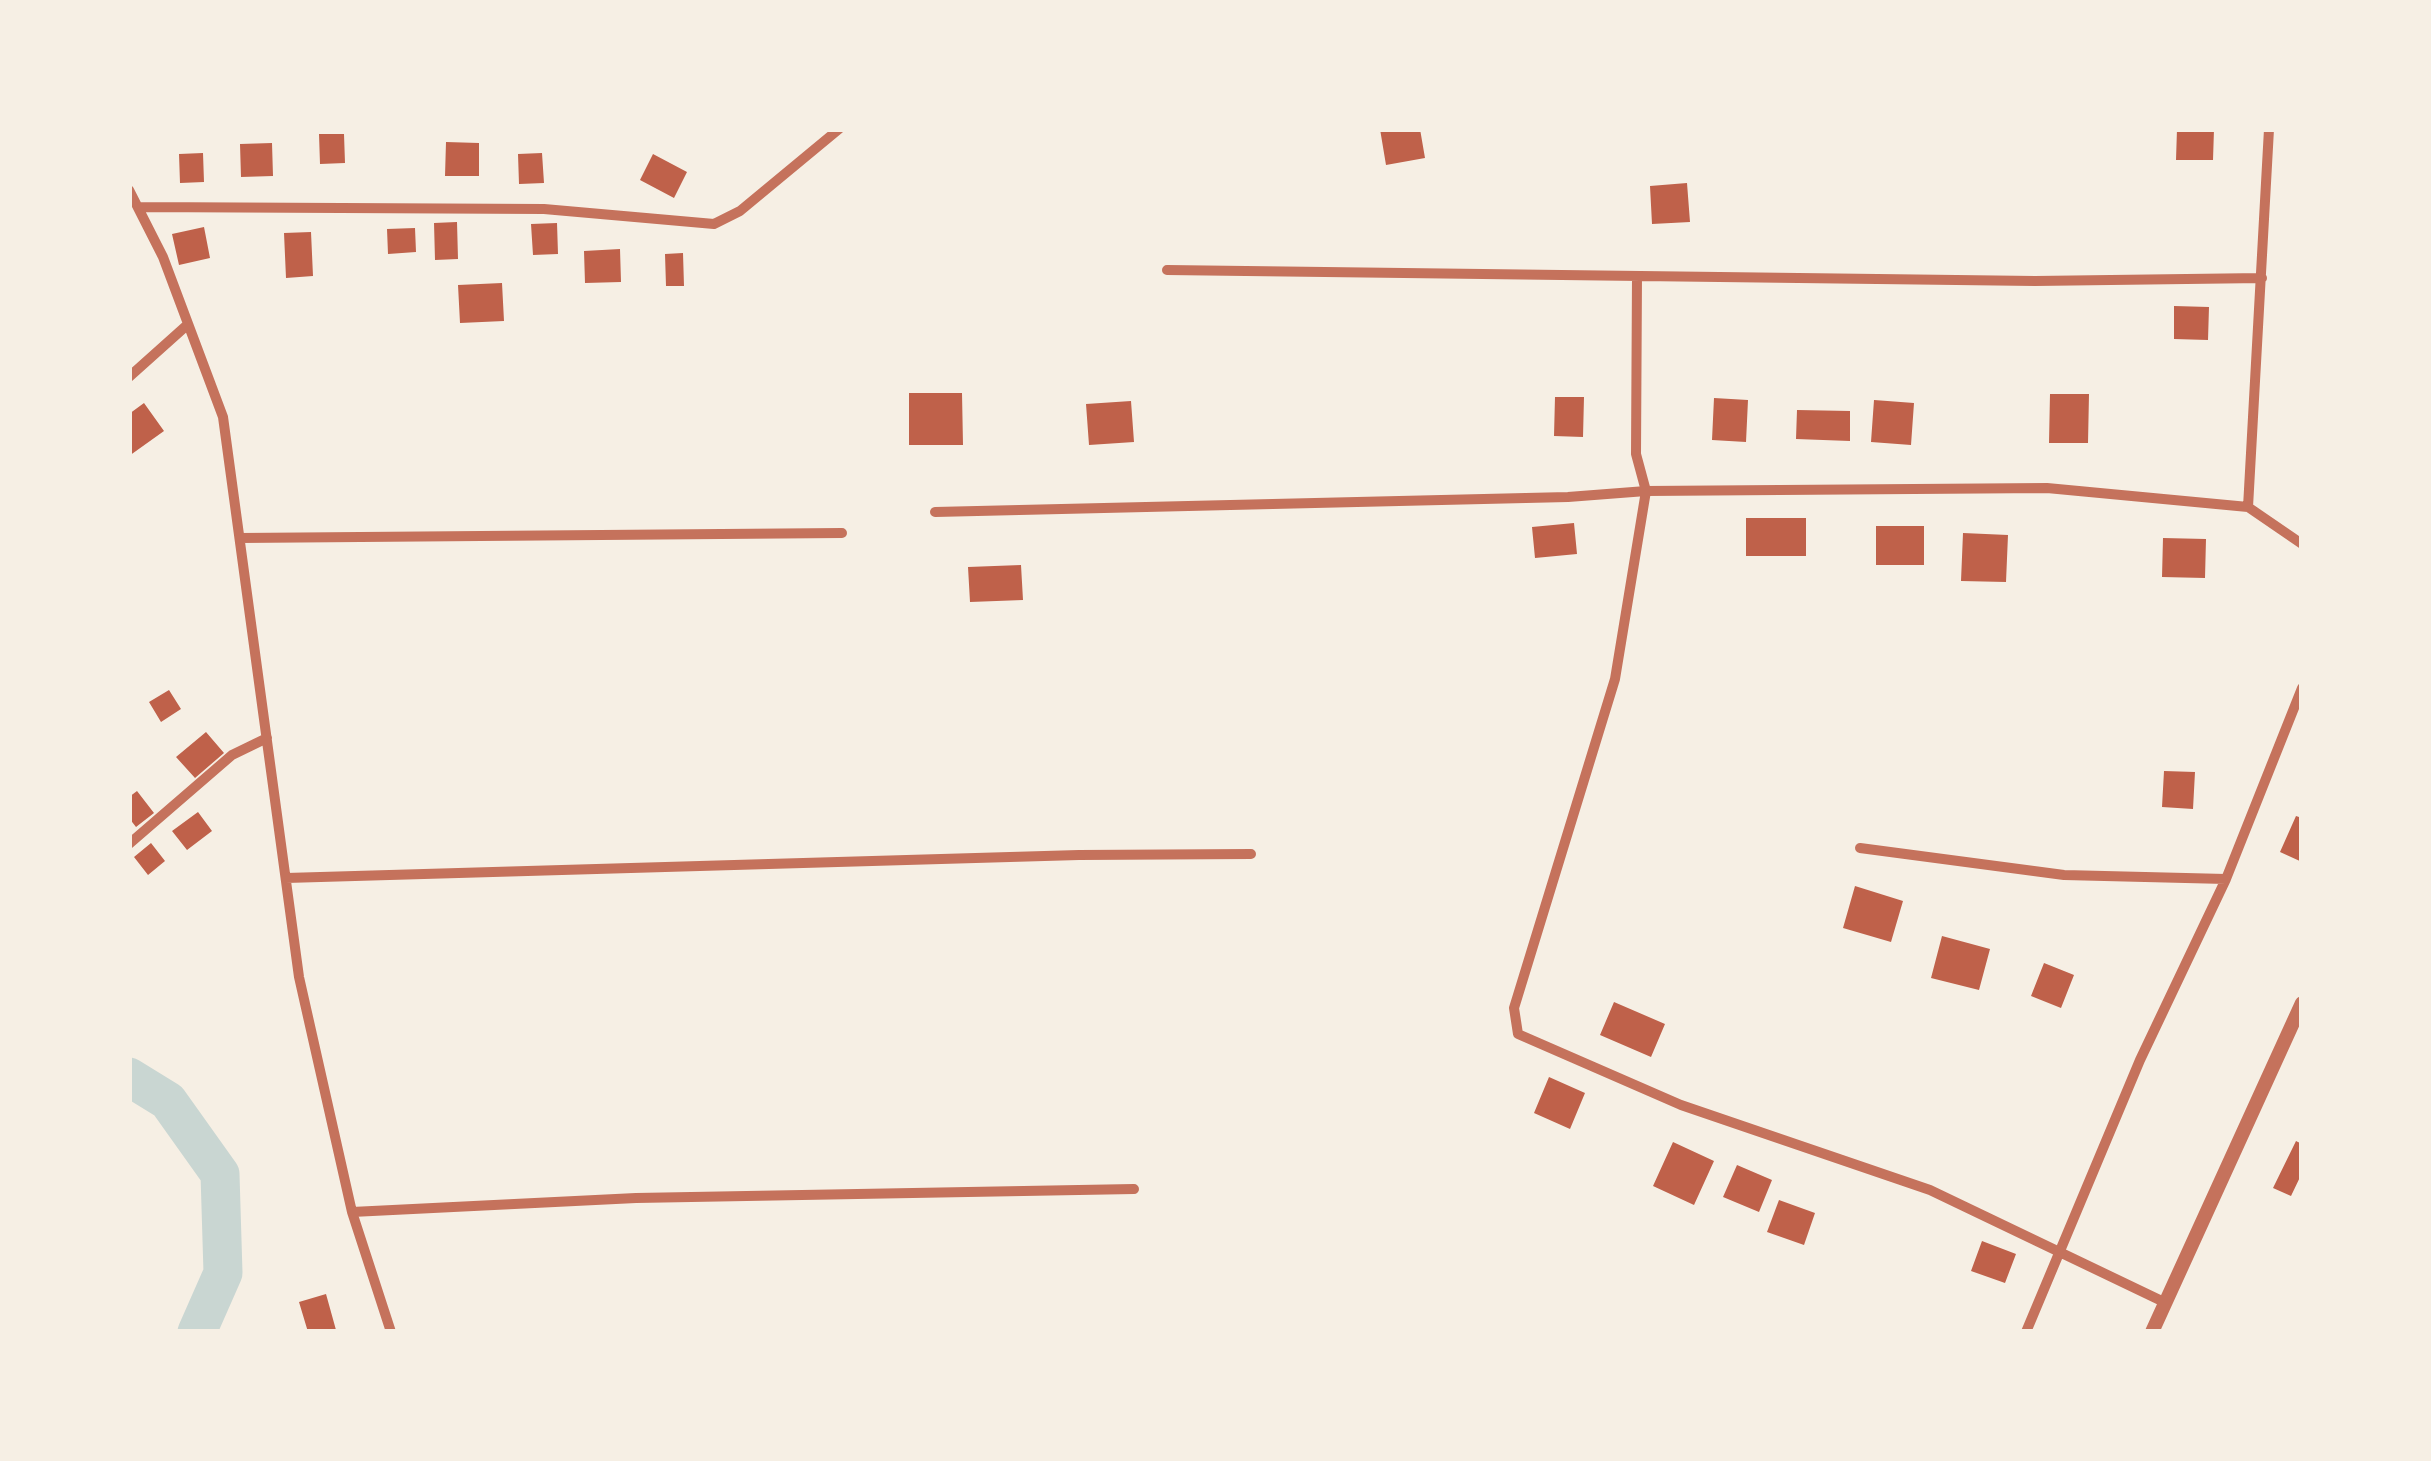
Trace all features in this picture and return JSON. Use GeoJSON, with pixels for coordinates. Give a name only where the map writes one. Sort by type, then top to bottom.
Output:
{"type":"FeatureCollection","features":[{"type":"Feature","properties":{"kind":"street"},"geometry":{"type":"LineString","coordinates":[[137,207],[544,209],[714,224],[740,211],[838,129]]}},
{"type":"Feature","properties":{"kind":"street"},"geometry":{"type":"LineString","coordinates":[[2248,507],[2269,129]]}},
{"type":"Feature","properties":{"kind":"street"},"geometry":{"type":"LineString","coordinates":[[129,190],[163,257],[223,416],[299,977],[352,1212],[391,1332]]}},
{"type":"Feature","properties":{"kind":"street"},"geometry":{"type":"LineString","coordinates":[[1167,270],[2036,280],[2262,278]]}},
{"type":"Feature","properties":{"kind":"street"},"geometry":{"type":"LineString","coordinates":[[1637,276],[1636,454],[1646,491],[1615,679],[1514,1008],[1518,1034],[1681,1106],[1930,1190],[2166,1303]]}},
{"type":"Feature","properties":{"kind":"street"},"geometry":{"type":"LineString","coordinates":[[129,377],[186,326]]}},
{"type":"Feature","properties":{"kind":"street"},"geometry":{"type":"LineString","coordinates":[[935,512],[1568,497],[1646,491],[2047,488],[2248,507],[2302,544]]}},
{"type":"Feature","properties":{"kind":"street"},"geometry":{"type":"LineString","coordinates":[[240,538],[842,532]]}},
{"type":"Feature","properties":{"kind":"street"},"geometry":{"type":"LineString","coordinates":[[2026,1332],[2140,1060],[2226,878],[2302,688]]}},
{"type":"Feature","properties":{"kind":"street"},"geometry":{"type":"LineString","coordinates":[[129,844],[232,755],[267,738]]}},
{"type":"Feature","properties":{"kind":"street"},"geometry":{"type":"LineString","coordinates":[[1860,848],[2064,875],[2226,878]]}},
{"type":"Feature","properties":{"kind":"street"},"geometry":{"type":"LineString","coordinates":[[286,878],[1251,854]]}},
{"type":"Feature","properties":{"kind":"street"},"geometry":{"type":"LineString","coordinates":[[2152,1332],[2302,1003]]}},
{"type":"Feature","properties":{"kind":"street"},"geometry":{"type":"LineString","coordinates":[[352,1212],[635,1198],[1134,1189]]}},
{"type":"Feature","properties":{"kind":"building"},"geometry":{"type":"Polygon","coordinates":[[[1380,129],[1420,129],[1425,158],[1386,165],[1380,129]]]}},
{"type":"Feature","properties":{"kind":"building"},"geometry":{"type":"Polygon","coordinates":[[[2177,129],[2214,129],[2213,160],[2176,160],[2177,129]]]}},
{"type":"Feature","properties":{"kind":"building"},"geometry":{"type":"Polygon","coordinates":[[[319,134],[344,134],[345,163],[320,164],[319,134]]]}},
{"type":"Feature","properties":{"kind":"building"},"geometry":{"type":"Polygon","coordinates":[[[446,142],[479,143],[479,176],[445,176],[446,142]]]}},
{"type":"Feature","properties":{"kind":"building"},"geometry":{"type":"Polygon","coordinates":[[[272,143],[273,176],[241,177],[240,144],[272,143]]]}},
{"type":"Feature","properties":{"kind":"building"},"geometry":{"type":"Polygon","coordinates":[[[203,153],[204,182],[180,183],[179,154],[203,153]]]}},
{"type":"Feature","properties":{"kind":"building"},"geometry":{"type":"Polygon","coordinates":[[[542,153],[544,183],[519,184],[518,154],[542,153]]]}},
{"type":"Feature","properties":{"kind":"building"},"geometry":{"type":"Polygon","coordinates":[[[653,154],[687,172],[674,198],[640,180],[653,154]]]}},
{"type":"Feature","properties":{"kind":"building"},"geometry":{"type":"Polygon","coordinates":[[[1687,183],[1690,222],[1652,224],[1650,186],[1687,183]]]}},
{"type":"Feature","properties":{"kind":"building"},"geometry":{"type":"Polygon","coordinates":[[[457,222],[458,259],[435,260],[434,223],[457,222]]]}},
{"type":"Feature","properties":{"kind":"building"},"geometry":{"type":"Polygon","coordinates":[[[557,223],[558,254],[533,255],[531,224],[557,223]]]}},
{"type":"Feature","properties":{"kind":"building"},"geometry":{"type":"Polygon","coordinates":[[[204,227],[210,258],[179,265],[172,234],[204,227]]]}},
{"type":"Feature","properties":{"kind":"building"},"geometry":{"type":"Polygon","coordinates":[[[415,228],[416,252],[388,254],[387,229],[415,228]]]}},
{"type":"Feature","properties":{"kind":"building"},"geometry":{"type":"Polygon","coordinates":[[[311,232],[313,276],[286,278],[284,233],[311,232]]]}},
{"type":"Feature","properties":{"kind":"building"},"geometry":{"type":"Polygon","coordinates":[[[620,249],[621,282],[585,283],[584,251],[620,249]]]}},
{"type":"Feature","properties":{"kind":"building"},"geometry":{"type":"Polygon","coordinates":[[[683,253],[684,286],[666,286],[665,254],[683,253]]]}},
{"type":"Feature","properties":{"kind":"building"},"geometry":{"type":"Polygon","coordinates":[[[502,283],[504,321],[460,323],[458,285],[502,283]]]}},
{"type":"Feature","properties":{"kind":"building"},"geometry":{"type":"Polygon","coordinates":[[[2174,306],[2209,307],[2208,340],[2174,339],[2174,306]]]}},
{"type":"Feature","properties":{"kind":"building"},"geometry":{"type":"Polygon","coordinates":[[[909,393],[962,393],[963,445],[909,445],[909,393]]]}},
{"type":"Feature","properties":{"kind":"building"},"geometry":{"type":"Polygon","coordinates":[[[2050,394],[2089,394],[2088,443],[2049,443],[2050,394]]]}},
{"type":"Feature","properties":{"kind":"building"},"geometry":{"type":"Polygon","coordinates":[[[1555,397],[1584,397],[1583,437],[1554,436],[1555,397]]]}},
{"type":"Feature","properties":{"kind":"building"},"geometry":{"type":"Polygon","coordinates":[[[1714,398],[1748,400],[1746,442],[1712,440],[1714,398]]]}},
{"type":"Feature","properties":{"kind":"building"},"geometry":{"type":"Polygon","coordinates":[[[1874,400],[1914,403],[1911,445],[1871,442],[1874,400]]]}},
{"type":"Feature","properties":{"kind":"building"},"geometry":{"type":"Polygon","coordinates":[[[1131,401],[1134,442],[1089,445],[1086,404],[1131,401]]]}},
{"type":"Feature","properties":{"kind":"building"},"geometry":{"type":"Polygon","coordinates":[[[144,403],[164,431],[129,456],[129,414],[144,403]]]}},
{"type":"Feature","properties":{"kind":"building"},"geometry":{"type":"Polygon","coordinates":[[[1797,410],[1850,411],[1850,441],[1796,439],[1797,410]]]}},
{"type":"Feature","properties":{"kind":"building"},"geometry":{"type":"Polygon","coordinates":[[[1746,518],[1806,518],[1806,556],[1746,556],[1746,518]]]}},
{"type":"Feature","properties":{"kind":"building"},"geometry":{"type":"Polygon","coordinates":[[[1574,523],[1577,554],[1535,558],[1532,527],[1574,523]]]}},
{"type":"Feature","properties":{"kind":"building"},"geometry":{"type":"Polygon","coordinates":[[[1876,526],[1924,526],[1924,565],[1876,565],[1876,526]]]}},
{"type":"Feature","properties":{"kind":"building"},"geometry":{"type":"Polygon","coordinates":[[[1963,533],[2008,535],[2006,582],[1961,581],[1963,533]]]}},
{"type":"Feature","properties":{"kind":"building"},"geometry":{"type":"Polygon","coordinates":[[[2163,538],[2206,539],[2205,578],[2162,577],[2163,538]]]}},
{"type":"Feature","properties":{"kind":"building"},"geometry":{"type":"Polygon","coordinates":[[[1021,565],[1023,600],[970,602],[968,567],[1021,565]]]}},
{"type":"Feature","properties":{"kind":"building"},"geometry":{"type":"Polygon","coordinates":[[[169,690],[181,709],[161,722],[149,702],[169,690]]]}},
{"type":"Feature","properties":{"kind":"building"},"geometry":{"type":"Polygon","coordinates":[[[206,732],[224,753],[195,778],[176,757],[206,732]]]}},
{"type":"Feature","properties":{"kind":"building"},"geometry":{"type":"Polygon","coordinates":[[[2164,771],[2195,772],[2193,809],[2162,807],[2164,771]]]}},
{"type":"Feature","properties":{"kind":"building"},"geometry":{"type":"Polygon","coordinates":[[[137,791],[154,813],[136,827],[129,818],[129,797],[137,791]]]}},
{"type":"Feature","properties":{"kind":"building"},"geometry":{"type":"Polygon","coordinates":[[[198,812],[212,831],[187,850],[172,831],[198,812]]]}},
{"type":"Feature","properties":{"kind":"building"},"geometry":{"type":"Polygon","coordinates":[[[2296,816],[2302,818],[2302,862],[2280,852],[2296,816]]]}},
{"type":"Feature","properties":{"kind":"building"},"geometry":{"type":"Polygon","coordinates":[[[151,843],[165,861],[148,875],[134,857],[151,843]]]}},
{"type":"Feature","properties":{"kind":"building"},"geometry":{"type":"Polygon","coordinates":[[[1855,886],[1903,901],[1891,942],[1843,928],[1855,886]]]}},
{"type":"Feature","properties":{"kind":"building"},"geometry":{"type":"Polygon","coordinates":[[[1942,936],[1990,949],[1979,990],[1931,978],[1942,936]]]}},
{"type":"Feature","properties":{"kind":"building"},"geometry":{"type":"Polygon","coordinates":[[[2044,963],[2074,975],[2061,1008],[2031,996],[2044,963]]]}},
{"type":"Feature","properties":{"kind":"building"},"geometry":{"type":"Polygon","coordinates":[[[1614,1002],[1665,1024],[1651,1057],[1600,1035],[1614,1002]]]}},
{"type":"Feature","properties":{"kind":"building"},"geometry":{"type":"Polygon","coordinates":[[[1549,1077],[1585,1093],[1570,1129],[1534,1113],[1549,1077]]]}},
{"type":"Feature","properties":{"kind":"building"},"geometry":{"type":"Polygon","coordinates":[[[2296,1141],[2302,1144],[2302,1173],[2291,1196],[2273,1188],[2296,1141]]]}},
{"type":"Feature","properties":{"kind":"building"},"geometry":{"type":"Polygon","coordinates":[[[1673,1142],[1714,1161],[1694,1205],[1653,1186],[1673,1142]]]}},
{"type":"Feature","properties":{"kind":"building"},"geometry":{"type":"Polygon","coordinates":[[[1737,1165],[1772,1180],[1759,1212],[1723,1197],[1737,1165]]]}},
{"type":"Feature","properties":{"kind":"building"},"geometry":{"type":"Polygon","coordinates":[[[1779,1200],[1815,1213],[1804,1245],[1767,1232],[1779,1200]]]}},
{"type":"Feature","properties":{"kind":"building"},"geometry":{"type":"Polygon","coordinates":[[[1982,1241],[2016,1254],[2005,1283],[1971,1271],[1982,1241]]]}},
{"type":"Feature","properties":{"kind":"building"},"geometry":{"type":"Polygon","coordinates":[[[326,1294],[336,1330],[308,1332],[299,1302],[326,1294]]]}},
{"type":"Feature","properties":{"kind":"waterway"},"geometry":{"type":"LineString","coordinates":[[129,1077],[168,1101],[220,1174],[223,1273],[197,1332]]}}]}
